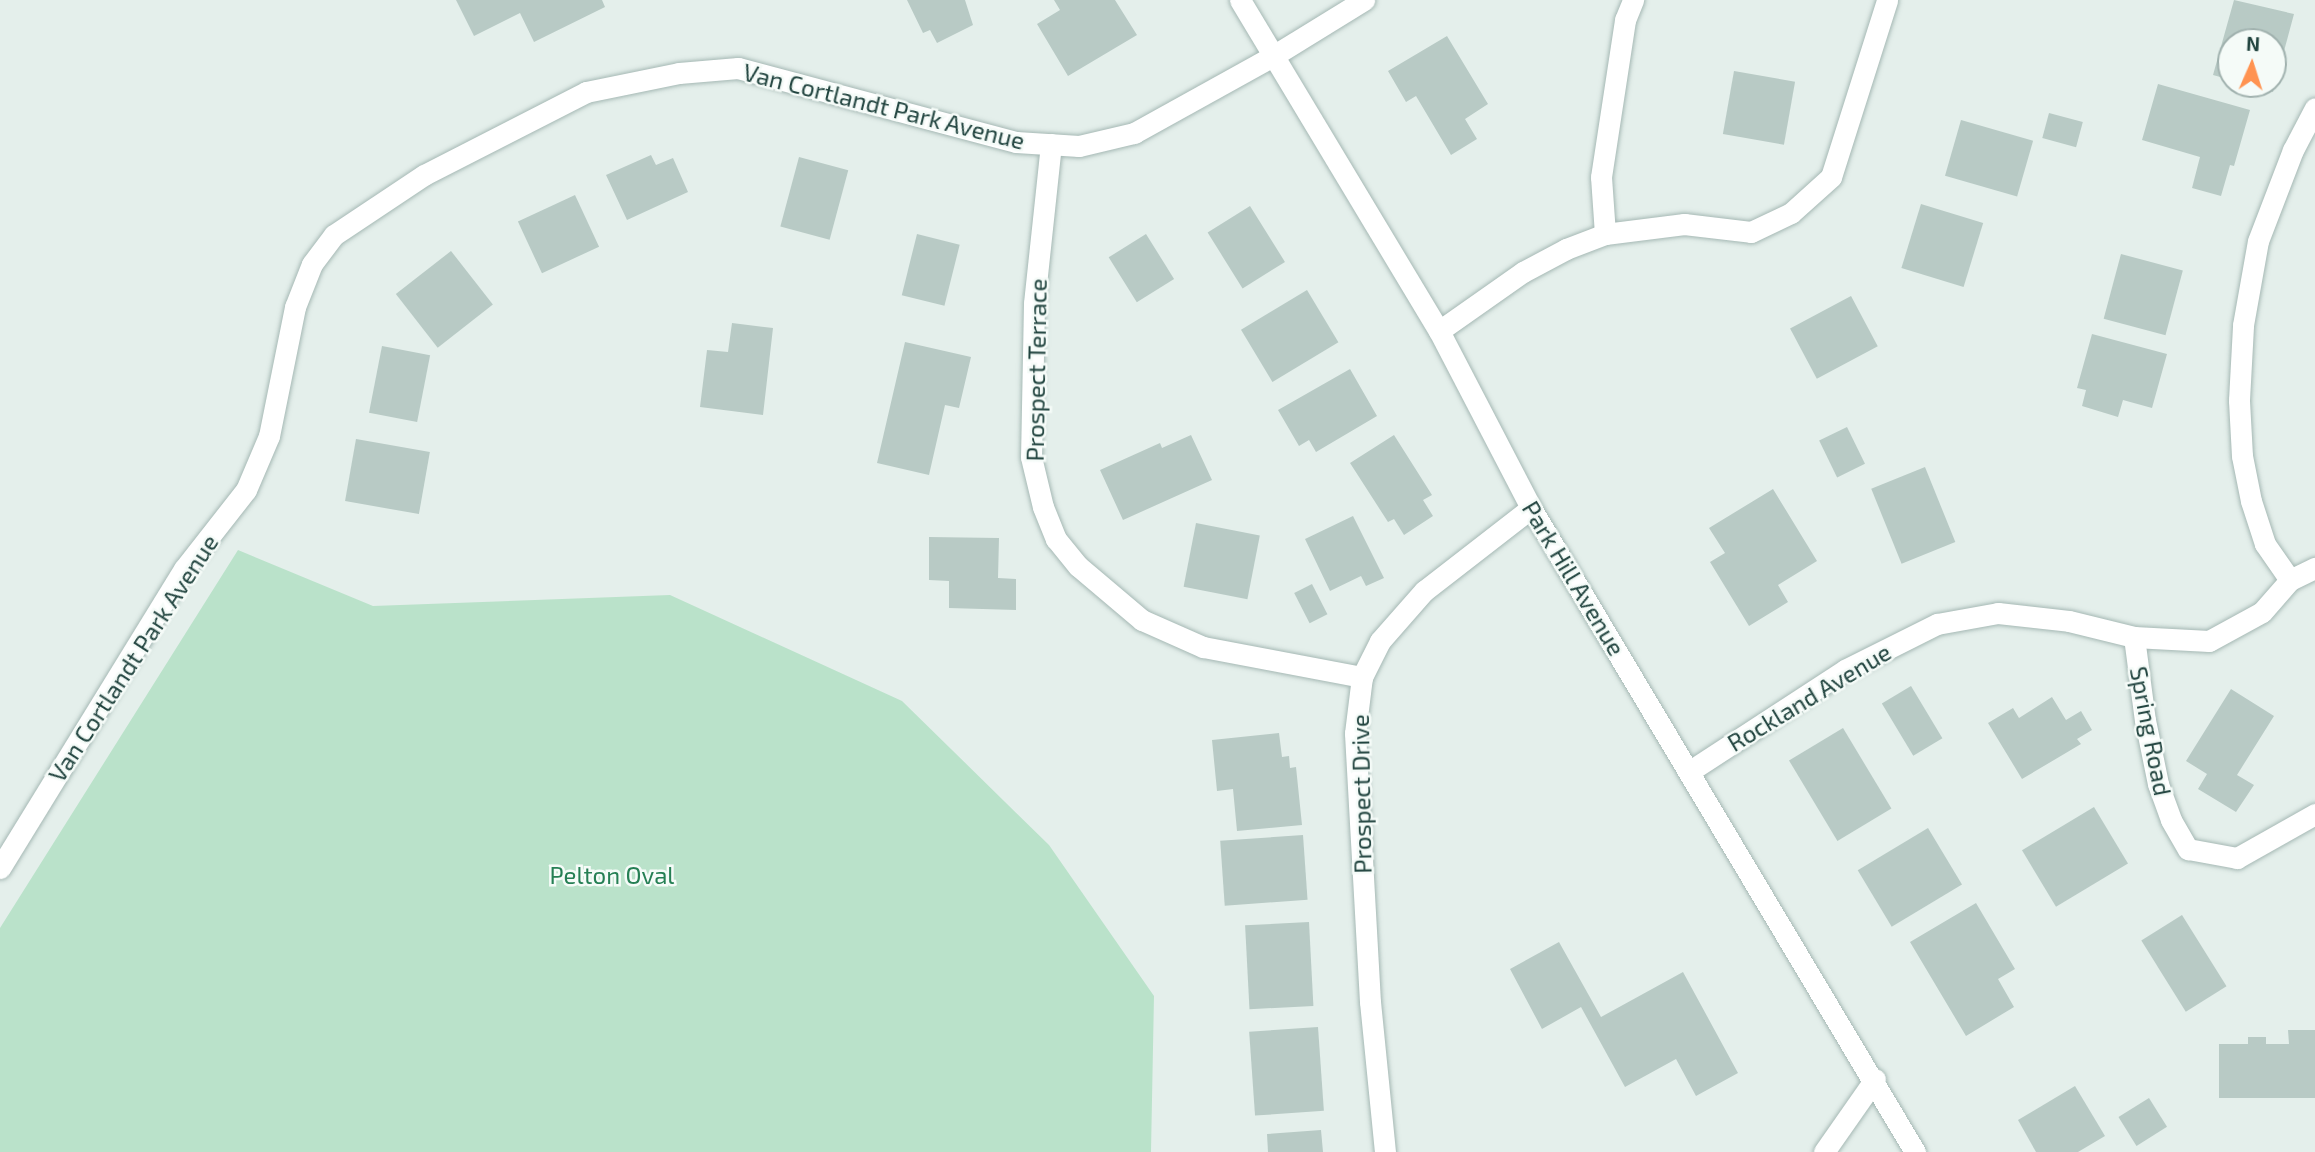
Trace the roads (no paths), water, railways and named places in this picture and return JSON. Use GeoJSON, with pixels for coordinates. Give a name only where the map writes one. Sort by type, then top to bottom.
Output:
{"type":"FeatureCollection","features":[{"type":"Feature","properties":{"kind":"street","name":"Park Hill Avenue"},"geometry":{"type":"LineString","coordinates":[[1240,0],[1439,331],[1531,508],[1875,1079],[1915,1152]]}},
{"type":"Feature","properties":{"kind":"street","name":"Van Cortlandt Park Avenue"},"geometry":{"type":"LineString","coordinates":[[0,868],[184,569],[246,490],[269,436],[295,307],[312,264],[334,235],[424,175],[586,92],[679,73],[737,68],[1016,142],[1079,146],[1134,133],[1273,56],[1364,0]]}},
{"type":"Feature","properties":{"kind":"street"},"geometry":{"type":"LineString","coordinates":[[1605,234],[1601,177],[1625,20],[1633,0]]}},
{"type":"Feature","properties":{"kind":"street"},"geometry":{"type":"LineString","coordinates":[[1439,331],[1523,272],[1566,249],[1605,234],[1684,224],[1751,232],[1791,213],[1830,177],[1886,0]]}},
{"type":"Feature","properties":{"kind":"street"},"geometry":{"type":"LineString","coordinates":[[2315,108],[2293,150],[2258,241],[2243,326],[2240,375],[2242,456],[2251,501],[2265,544],[2290,580],[2315,568]]}},
{"type":"Feature","properties":{"kind":"street","name":"Prospect Terrace"},"geometry":{"type":"LineString","coordinates":[[1051,144],[1034,303],[1031,457],[1043,507],[1056,539],[1078,566],[1142,620],[1203,647],[1363,677]]}},
{"type":"Feature","properties":{"kind":"street","name":"Prospect Drive"},"geometry":{"type":"LineString","coordinates":[[1385,1152],[1370,1002],[1355,733],[1363,677],[1380,641],[1424,591],[1531,508]]}},
{"type":"Feature","properties":{"kind":"street","name":"Rockland Avenue"},"geometry":{"type":"LineString","coordinates":[[1690,771],[1845,670],[1937,624],[1998,613],[2070,621],[2134,637],[2209,641],[2262,612],[2290,580]]}},
{"type":"Feature","properties":{"kind":"street","name":"Spring Road"},"geometry":{"type":"LineString","coordinates":[[2134,637],[2145,720],[2158,784],[2171,820],[2188,849],[2237,858],[2315,814]]}},
{"type":"Feature","properties":{"kind":"street"},"geometry":{"type":"LineString","coordinates":[[1824,1152],[1875,1079]]}},
{"type":"Feature","properties":{"kind":"park label","name":"Pelton Oval"},"geometry":{"type":"Point","coordinates":[612,875]}}]}
